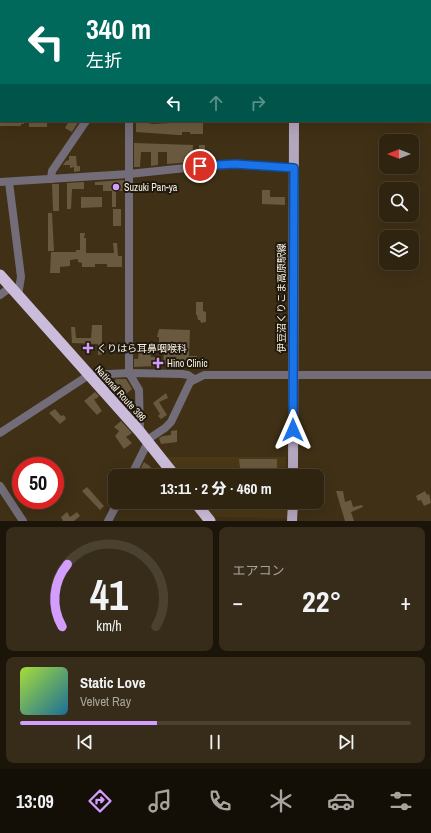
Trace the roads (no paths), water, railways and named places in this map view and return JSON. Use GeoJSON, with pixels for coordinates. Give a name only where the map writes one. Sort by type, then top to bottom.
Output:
{"type":"FeatureCollection","features":[{"type":"Feature","properties":{"kind":"highway","name":"National Route 398"},"geometry":{"type":"LineString","coordinates":[[0,275],[140,432],[169,469]]}},
{"type":"Feature","properties":{"kind":"highway"},"geometry":{"type":"LineString","coordinates":[[201,509],[210,521]]}},
{"type":"Feature","properties":{"kind":"main road","name":"伊豆沼くりこま高原駅線"},"geometry":{"type":"LineString","coordinates":[[293,469],[294,122]]}},
{"type":"Feature","properties":{"kind":"main road"},"geometry":{"type":"LineString","coordinates":[[292,509],[292,521]]}},
{"type":"Feature","properties":{"kind":"street"},"geometry":{"type":"LineString","coordinates":[[51,179],[52,171],[85,122]]}},
{"type":"Feature","properties":{"kind":"street"},"geometry":{"type":"LineString","coordinates":[[129,122],[129,373],[139,390],[140,432]]}},
{"type":"Feature","properties":{"kind":"street"},"geometry":{"type":"LineString","coordinates":[[0,182],[129,174],[214,164],[294,168]]}},
{"type":"Feature","properties":{"kind":"street"},"geometry":{"type":"LineString","coordinates":[[0,295],[14,291],[21,277],[9,182]]}},
{"type":"Feature","properties":{"kind":"street"},"geometry":{"type":"LineString","coordinates":[[0,433],[89,375],[129,373],[182,374],[188,375],[194,379]]}},
{"type":"Feature","properties":{"kind":"street"},"geometry":{"type":"LineString","coordinates":[[134,469],[148,442],[171,422],[183,394],[194,379],[214,374],[431,375]]}},
{"type":"Feature","properties":{"kind":"street"},"geometry":{"type":"LineString","coordinates":[[0,486],[23,521]]}},
{"type":"Feature","properties":{"kind":"street"},"geometry":{"type":"LineString","coordinates":[[108,521],[114,509]]}},
{"type":"Feature","properties":{"kind":"place","name":"Suzuki Pan-ya"},"geometry":{"type":"Point","coordinates":[116,187]}},
{"type":"Feature","properties":{"kind":"place","name":"くりはら耳鼻咽喉科"},"geometry":{"type":"Point","coordinates":[88,348]}},
{"type":"Feature","properties":{"kind":"place","name":"Hino Clinic"},"geometry":{"type":"Point","coordinates":[158,363]}}]}
